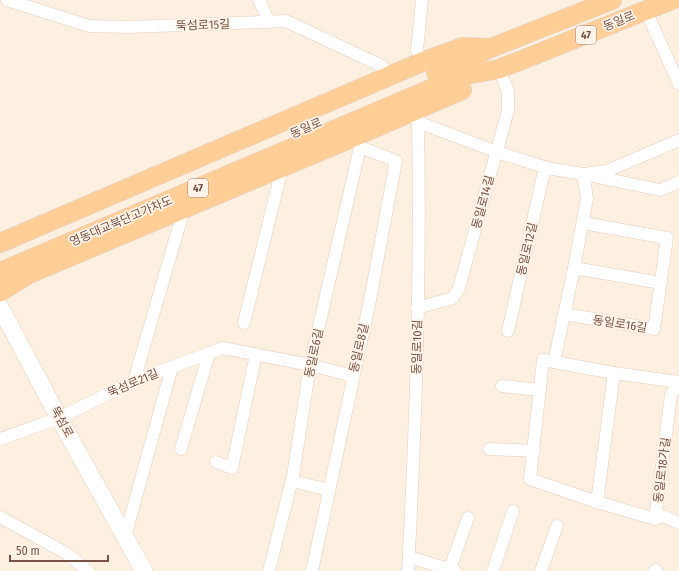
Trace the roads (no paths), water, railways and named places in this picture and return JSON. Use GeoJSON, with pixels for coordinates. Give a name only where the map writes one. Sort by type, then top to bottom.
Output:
{"type":"FeatureCollection","features":[{"type":"Feature","properties":{"kind":"main road","name":"동일로"},"geometry":{"type":"LineString","coordinates":[[0,292],[29,274],[282,168],[357,142],[401,101],[468,60],[491,48],[612,0]]}},
{"type":"Feature","properties":{"kind":"main road","name":"동일로"},"geometry":{"type":"LineString","coordinates":[[0,258],[401,101],[461,76],[499,69],[672,0]]}},
{"type":"Feature","properties":{"kind":"main road"},"geometry":{"type":"LineString","coordinates":[[0,243],[401,101],[422,62],[463,47],[491,48]]}},
{"type":"Feature","properties":{"kind":"main road","name":"영동대교북단고가차도"},"geometry":{"type":"LineString","coordinates":[[0,272],[401,101]]}},
{"type":"Feature","properties":{"kind":"main road","name":"뚝섬로"},"geometry":{"type":"LineString","coordinates":[[0,307],[59,418],[144,571]]}},
{"type":"Feature","properties":{"kind":"street","name":"뚝섬로15길"},"geometry":{"type":"LineString","coordinates":[[7,0],[89,26],[128,27],[286,21],[382,66],[401,101]]}},
{"type":"Feature","properties":{"kind":"street"},"geometry":{"type":"LineString","coordinates":[[258,0],[269,22]]}},
{"type":"Feature","properties":{"kind":"street"},"geometry":{"type":"LineString","coordinates":[[422,0],[417,50],[422,62]]}},
{"type":"Feature","properties":{"kind":"street"},"geometry":{"type":"LineString","coordinates":[[646,11],[679,84]]}},
{"type":"Feature","properties":{"kind":"street","name":"동일로14길"},"geometry":{"type":"LineString","coordinates":[[418,308],[453,298],[459,288],[508,110],[508,91],[499,69]]}},
{"type":"Feature","properties":{"kind":"street"},"geometry":{"type":"LineString","coordinates":[[401,101],[497,152],[545,167],[660,190],[679,182]]}},
{"type":"Feature","properties":{"kind":"street","name":"동일로10길"},"geometry":{"type":"LineString","coordinates":[[401,101],[419,186],[418,308],[408,571]]}},
{"type":"Feature","properties":{"kind":"street"},"geometry":{"type":"LineString","coordinates":[[584,174],[607,171],[679,140]]}},
{"type":"Feature","properties":{"kind":"street","name":"동일로6길"},"geometry":{"type":"LineString","coordinates":[[269,571],[292,481],[310,365],[357,142]]}},
{"type":"Feature","properties":{"kind":"street","name":"동일로8길"},"geometry":{"type":"LineString","coordinates":[[312,571],[370,300],[396,161],[357,142]]}},
{"type":"Feature","properties":{"kind":"street","name":"동일로12길"},"geometry":{"type":"LineString","coordinates":[[508,331],[545,167]]}},
{"type":"Feature","properties":{"kind":"street"},"geometry":{"type":"LineString","coordinates":[[244,323],[282,168]]}},
{"type":"Feature","properties":{"kind":"street"},"geometry":{"type":"LineString","coordinates":[[554,362],[587,198],[584,174]]}},
{"type":"Feature","properties":{"kind":"street"},"geometry":{"type":"LineString","coordinates":[[134,381],[184,209]]}},
{"type":"Feature","properties":{"kind":"street","name":"동일로16길"},"geometry":{"type":"LineString","coordinates":[[564,314],[654,329],[667,238],[583,222]]}},
{"type":"Feature","properties":{"kind":"street"},"geometry":{"type":"LineString","coordinates":[[574,268],[661,283]]}},
{"type":"Feature","properties":{"kind":"street","name":"뚝섬로21길"},"geometry":{"type":"LineString","coordinates":[[0,439],[59,418],[134,381],[223,348],[310,365],[353,376]]}},
{"type":"Feature","properties":{"kind":"street"},"geometry":{"type":"LineString","coordinates":[[181,449],[209,353]]}},
{"type":"Feature","properties":{"kind":"street"},"geometry":{"type":"LineString","coordinates":[[216,462],[232,468],[256,354]]}},
{"type":"Feature","properties":{"kind":"street"},"geometry":{"type":"LineString","coordinates":[[655,519],[597,502],[530,479],[543,360],[614,373],[679,382]]}},
{"type":"Feature","properties":{"kind":"street"},"geometry":{"type":"LineString","coordinates":[[125,537],[172,367]]}},
{"type":"Feature","properties":{"kind":"street"},"geometry":{"type":"LineString","coordinates":[[597,502],[614,373]]}},
{"type":"Feature","properties":{"kind":"street","name":"동일로18가길"},"geometry":{"type":"LineString","coordinates":[[679,382],[675,396],[655,519],[663,516],[679,523]]}},
{"type":"Feature","properties":{"kind":"street"},"geometry":{"type":"LineString","coordinates":[[502,386],[540,390]]}},
{"type":"Feature","properties":{"kind":"street"},"geometry":{"type":"LineString","coordinates":[[489,449],[534,451]]}},
{"type":"Feature","properties":{"kind":"street"},"geometry":{"type":"LineString","coordinates":[[292,481],[329,490]]}},
{"type":"Feature","properties":{"kind":"street"},"geometry":{"type":"LineString","coordinates":[[493,571],[513,511]]}},
{"type":"Feature","properties":{"kind":"street"},"geometry":{"type":"LineString","coordinates":[[0,517],[66,553],[88,571]]}},
{"type":"Feature","properties":{"kind":"street"},"geometry":{"type":"LineString","coordinates":[[409,557],[451,570],[468,518]]}},
{"type":"Feature","properties":{"kind":"street"},"geometry":{"type":"LineString","coordinates":[[541,571],[557,526]]}}]}
